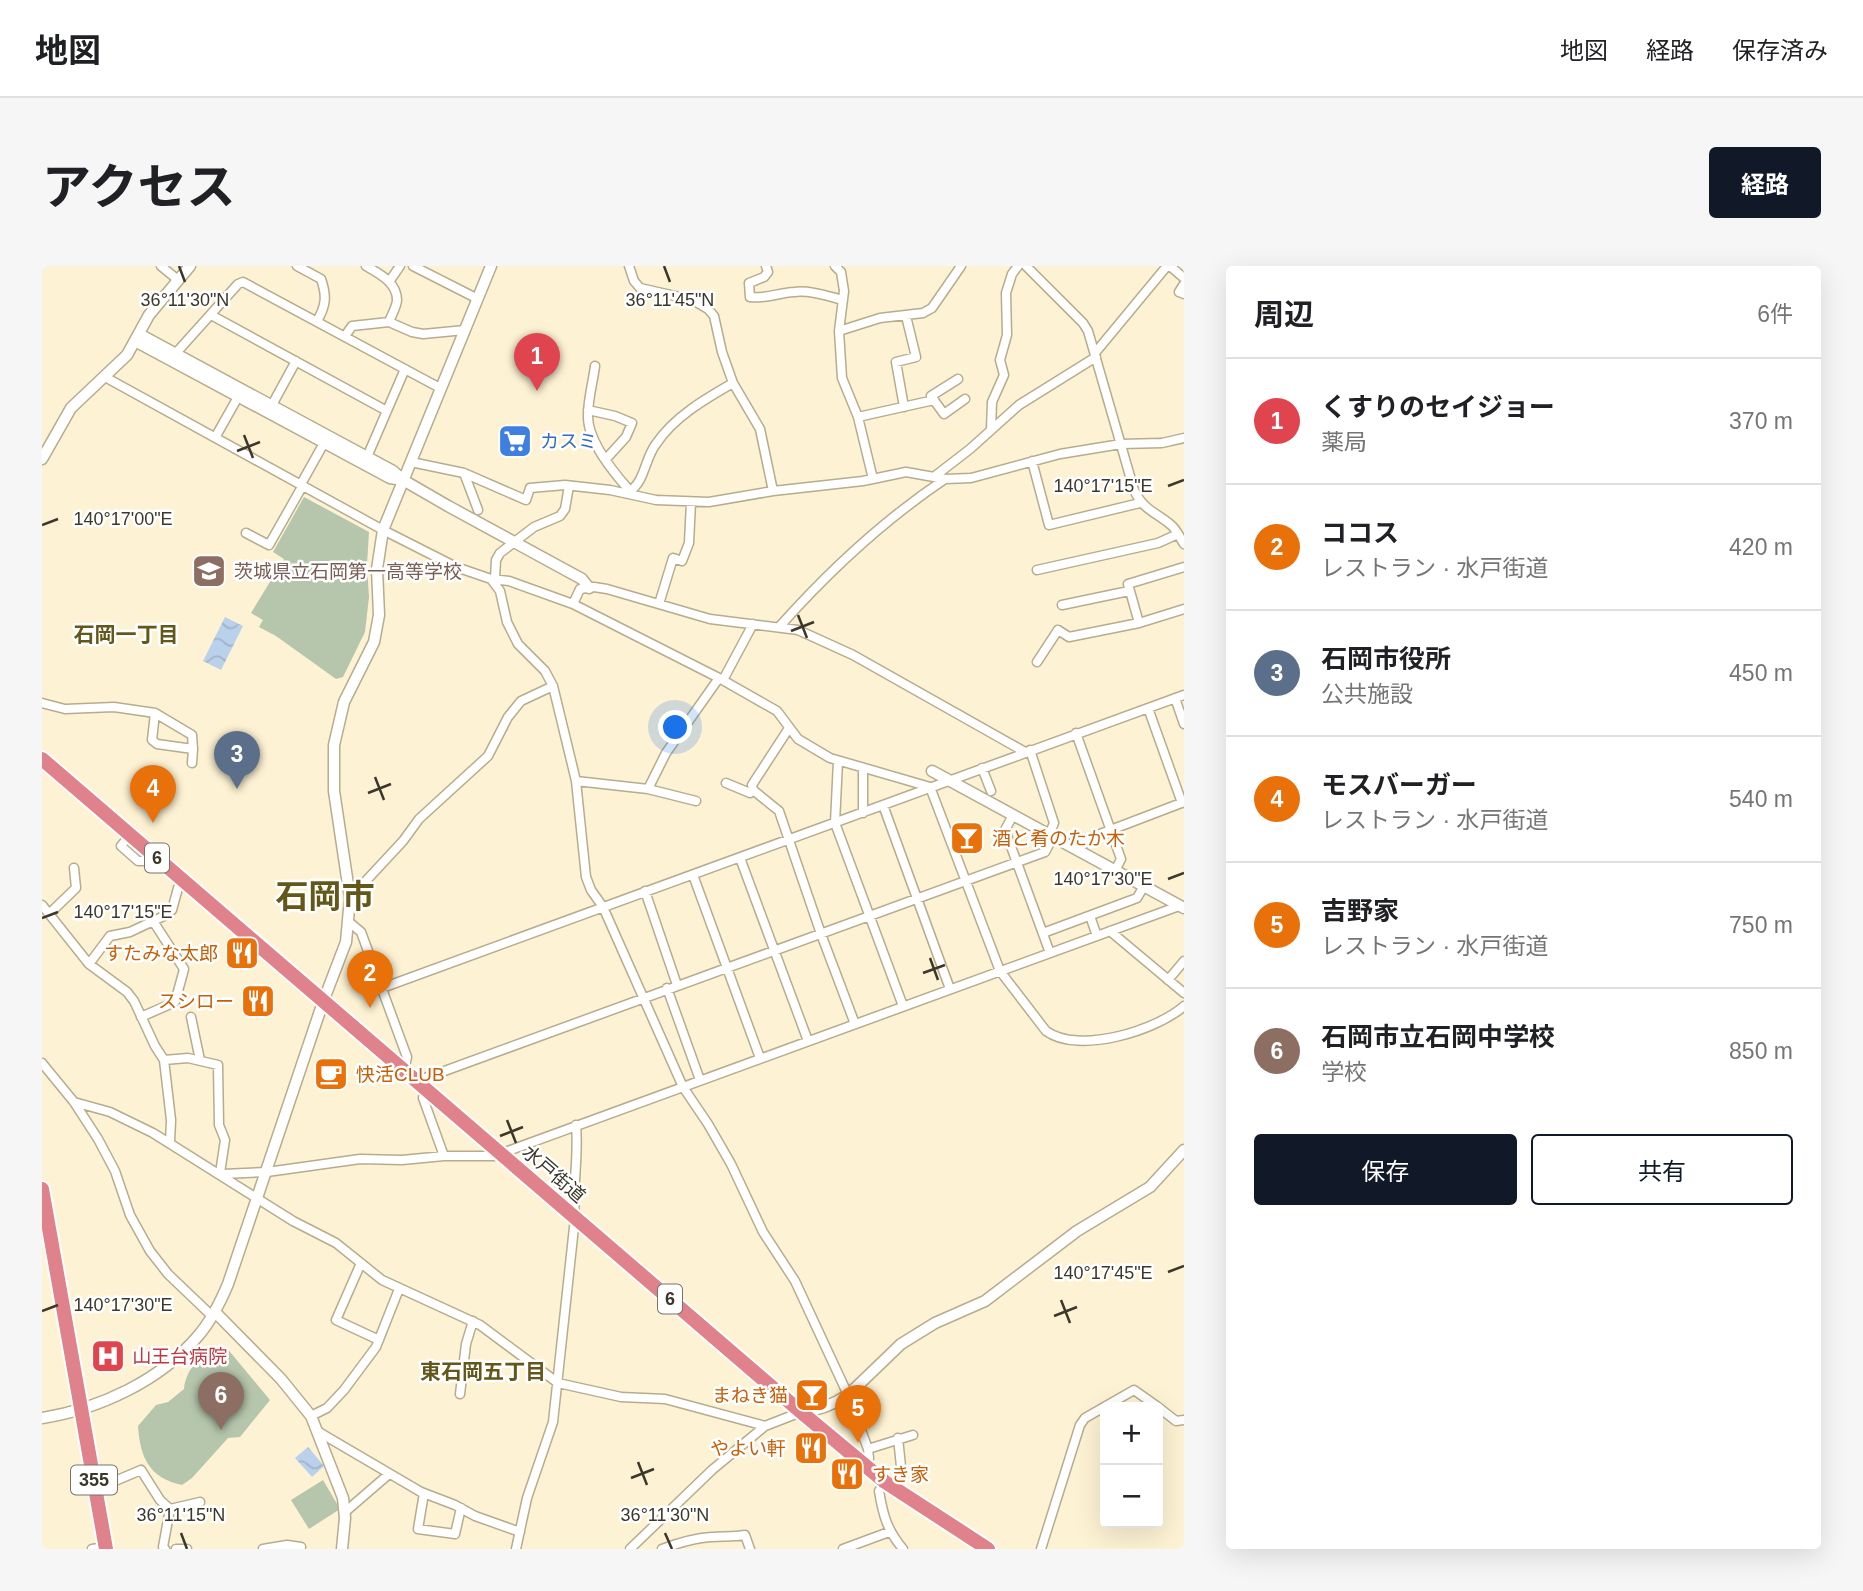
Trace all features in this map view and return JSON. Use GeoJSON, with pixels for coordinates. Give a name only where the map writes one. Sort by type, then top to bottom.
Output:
{"type":"FeatureCollection","features":[{"type":"Feature","properties":{"kind":"highway","name":"水戸街道"},"geometry":{"type":"LineString","coordinates":[[42,759],[801,1412],[890,1485],[988,1549]]}},
{"type":"Feature","properties":{"kind":"highway","name":"355"},"geometry":{"type":"LineString","coordinates":[[42,1190],[95,1484],[101,1548]]}},
{"type":"Feature","properties":{"kind":"street"},"geometry":{"type":"LineString","coordinates":[[162,266],[178,280]]}},
{"type":"Feature","properties":{"kind":"street"},"geometry":{"type":"LineString","coordinates":[[42,459],[71,408],[127,355],[149,315],[190,266]]}},
{"type":"Feature","properties":{"kind":"street"},"geometry":{"type":"LineString","coordinates":[[297,266],[321,279],[326,303],[317,321]]}},
{"type":"Feature","properties":{"kind":"street"},"geometry":{"type":"LineString","coordinates":[[366,266],[387,279],[397,300],[389,322]]}},
{"type":"Feature","properties":{"kind":"street"},"geometry":{"type":"LineString","coordinates":[[389,282],[401,266]]}},
{"type":"Feature","properties":{"kind":"street"},"geometry":{"type":"LineString","coordinates":[[413,266],[478,299]]}},
{"type":"Feature","properties":{"kind":"street"},"geometry":{"type":"LineString","coordinates":[[42,1418],[82,1410],[160,1370],[189,1346],[214,1314],[228,1284],[323,1002],[344,950],[350,898],[334,791],[334,745],[344,702],[374,642],[379,615],[377,569],[383,530],[491,266]]}},
{"type":"Feature","properties":{"kind":"street"},"geometry":{"type":"LineString","coordinates":[[629,266],[634,281],[640,288],[693,300],[714,316],[722,352],[733,383],[760,429],[773,491]]}},
{"type":"Feature","properties":{"kind":"street"},"geometry":{"type":"LineString","coordinates":[[766,266],[768,272],[764,277],[750,283],[750,297],[772,297],[796,292],[816,293],[843,300]]}},
{"type":"Feature","properties":{"kind":"street"},"geometry":{"type":"LineString","coordinates":[[835,266],[841,272],[843,300],[839,331],[842,378],[858,418],[873,479]]}},
{"type":"Feature","properties":{"kind":"street"},"geometry":{"type":"LineString","coordinates":[[839,331],[880,318],[923,313],[932,308],[961,266]]}},
{"type":"Feature","properties":{"kind":"street"},"geometry":{"type":"LineString","coordinates":[[992,430],[992,402],[1004,375],[1000,360],[1007,335],[1006,293],[1012,274],[1018,266]]}},
{"type":"Feature","properties":{"kind":"street"},"geometry":{"type":"LineString","coordinates":[[1026,266],[1083,323],[1095,355],[1134,491],[1140,503],[1180,531],[1184,544]]}},
{"type":"Feature","properties":{"kind":"street"},"geometry":{"type":"LineString","coordinates":[[935,476],[1019,405],[1095,355],[1169,266],[1184,278]]}},
{"type":"Feature","properties":{"kind":"street"},"geometry":{"type":"LineString","coordinates":[[176,353],[238,284],[243,282],[440,388]]}},
{"type":"Feature","properties":{"kind":"street"},"geometry":{"type":"LineString","coordinates":[[1184,284],[1179,292],[1184,294]]}},
{"type":"Feature","properties":{"kind":"street"},"geometry":{"type":"LineString","coordinates":[[211,315],[387,411]]}},
{"type":"Feature","properties":{"kind":"street"},"geometry":{"type":"LineString","coordinates":[[904,407],[896,362],[916,357],[906,316]]}},
{"type":"Feature","properties":{"kind":"street"},"geometry":{"type":"LineString","coordinates":[[345,336],[352,326],[389,322],[423,334],[465,330]]}},
{"type":"Feature","properties":{"kind":"street"},"geometry":{"type":"LineString","coordinates":[[137,338],[176,353],[393,471],[403,480],[582,579],[589,588]]}},
{"type":"Feature","properties":{"kind":"street"},"geometry":{"type":"LineString","coordinates":[[137,338],[324,443],[390,478],[403,480]]}},
{"type":"Feature","properties":{"kind":"street"},"geometry":{"type":"LineString","coordinates":[[272,405],[296,361]]}},
{"type":"Feature","properties":{"kind":"street"},"geometry":{"type":"LineString","coordinates":[[595,366],[589,410],[590,434],[614,473],[630,492]]}},
{"type":"Feature","properties":{"kind":"street"},"geometry":{"type":"LineString","coordinates":[[367,457],[405,369]]}},
{"type":"Feature","properties":{"kind":"street"},"geometry":{"type":"LineString","coordinates":[[105,377],[383,530],[456,567],[573,604],[721,679],[777,711],[798,739],[838,761],[930,787]]}},
{"type":"Feature","properties":{"kind":"street"},"geometry":{"type":"LineString","coordinates":[[958,379],[931,396],[944,414],[965,399]]}},
{"type":"Feature","properties":{"kind":"street"},"geometry":{"type":"LineString","coordinates":[[630,492],[639,482],[648,457],[666,431],[733,383]]}},
{"type":"Feature","properties":{"kind":"street"},"geometry":{"type":"LineString","coordinates":[[216,436],[238,397]]}},
{"type":"Feature","properties":{"kind":"street"},"geometry":{"type":"LineString","coordinates":[[858,418],[934,400]]}},
{"type":"Feature","properties":{"kind":"street"},"geometry":{"type":"LineString","coordinates":[[589,410],[632,423],[626,437],[606,459]]}},
{"type":"Feature","properties":{"kind":"street"},"geometry":{"type":"LineString","coordinates":[[411,462],[464,473],[526,500],[530,488],[552,485],[630,492],[656,500],[691,502],[720,501],[906,472],[945,479],[971,478],[1032,461],[1121,444],[1162,443],[1184,438]]}},
{"type":"Feature","properties":{"kind":"street"},"geometry":{"type":"LineString","coordinates":[[246,533],[269,545],[324,443]]}},
{"type":"Feature","properties":{"kind":"street"},"geometry":{"type":"LineString","coordinates":[[1032,461],[1049,525],[1140,503]]}},
{"type":"Feature","properties":{"kind":"street"},"geometry":{"type":"LineString","coordinates":[[464,473],[478,510]]}},
{"type":"Feature","properties":{"kind":"street"},"geometry":{"type":"LineString","coordinates":[[780,626],[850,554],[906,506],[945,479]]}},
{"type":"Feature","properties":{"kind":"street"},"geometry":{"type":"LineString","coordinates":[[569,486],[565,509],[560,516],[534,527],[500,553],[493,578],[500,591],[507,622],[518,644],[545,671],[553,686],[576,781],[586,877],[603,907],[683,1087],[708,1124],[763,1232],[795,1281],[848,1395],[868,1449],[869,1458],[866,1465]]}},
{"type":"Feature","properties":{"kind":"street"},"geometry":{"type":"LineString","coordinates":[[659,604],[673,558],[682,561],[689,543],[691,502]]}},
{"type":"Feature","properties":{"kind":"street"},"geometry":{"type":"LineString","coordinates":[[1037,570],[1158,543],[1180,531]]}},
{"type":"Feature","properties":{"kind":"street"},"geometry":{"type":"LineString","coordinates":[[1139,623],[1128,584],[1184,567]]}},
{"type":"Feature","properties":{"kind":"street"},"geometry":{"type":"LineString","coordinates":[[417,1082],[667,988],[1017,863],[1045,852],[1051,836],[1055,823],[1028,751],[853,655],[798,630],[710,619],[618,591],[580,589],[573,604]]}},
{"type":"Feature","properties":{"kind":"street"},"geometry":{"type":"LineString","coordinates":[[1062,605],[1129,592]]}},
{"type":"Feature","properties":{"kind":"street"},"geometry":{"type":"LineString","coordinates":[[1037,662],[1058,630],[1069,637],[1139,623],[1184,609]]}},
{"type":"Feature","properties":{"kind":"street"},"geometry":{"type":"LineString","coordinates":[[648,789],[666,754],[721,679],[752,624]]}},
{"type":"Feature","properties":{"kind":"street"},"geometry":{"type":"LineString","coordinates":[[350,898],[403,841],[419,819],[488,756],[508,717],[521,701],[553,686]]}},
{"type":"Feature","properties":{"kind":"street"},"geometry":{"type":"LineString","coordinates":[[382,988],[1180,696],[1184,724]]}},
{"type":"Feature","properties":{"kind":"street"},"geometry":{"type":"LineString","coordinates":[[42,703],[65,709],[114,707],[155,713],[192,735],[192,763]]}},
{"type":"Feature","properties":{"kind":"street"},"geometry":{"type":"LineString","coordinates":[[1078,851],[1087,839],[1183,803],[1148,708]]}},
{"type":"Feature","properties":{"kind":"street"},"geometry":{"type":"LineString","coordinates":[[155,713],[152,740],[157,744],[193,749]]}},
{"type":"Feature","properties":{"kind":"street"},"geometry":{"type":"LineString","coordinates":[[752,790],[752,785],[789,728]]}},
{"type":"Feature","properties":{"kind":"street"},"geometry":{"type":"LineString","coordinates":[[1076,733],[1121,859],[1115,871]]}},
{"type":"Feature","properties":{"kind":"street"},"geometry":{"type":"LineString","coordinates":[[838,761],[835,824],[902,1006]]}},
{"type":"Feature","properties":{"kind":"street"},"geometry":{"type":"LineString","coordinates":[[982,768],[991,791]]}},
{"type":"Feature","properties":{"kind":"street"},"geometry":{"type":"LineString","coordinates":[[863,769],[863,813]]}},
{"type":"Feature","properties":{"kind":"street"},"geometry":{"type":"LineString","coordinates":[[932,771],[1181,907]]}},
{"type":"Feature","properties":{"kind":"street"},"geometry":{"type":"LineString","coordinates":[[576,781],[648,789],[696,801]]}},
{"type":"Feature","properties":{"kind":"street"},"geometry":{"type":"LineString","coordinates":[[726,783],[750,793],[752,790]]}},
{"type":"Feature","properties":{"kind":"street"},"geometry":{"type":"LineString","coordinates":[[930,787],[1000,971],[1046,1031],[1065,1040],[1105,1041],[1168,1018],[1184,1006]]}},
{"type":"Feature","properties":{"kind":"street"},"geometry":{"type":"LineString","coordinates":[[752,790],[779,811],[855,1024]]}},
{"type":"Feature","properties":{"kind":"street"},"geometry":{"type":"LineString","coordinates":[[883,805],[950,989]]}},
{"type":"Feature","properties":{"kind":"street"},"geometry":{"type":"LineString","coordinates":[[1013,815],[1005,830],[1050,953]]}},
{"type":"Feature","properties":{"kind":"street"},"geometry":{"type":"LineString","coordinates":[[740,858],[808,1041]]}},
{"type":"Feature","properties":{"kind":"street"},"geometry":{"type":"LineString","coordinates":[[50,913],[76,888],[74,868]]}},
{"type":"Feature","properties":{"kind":"street"},"geometry":{"type":"LineString","coordinates":[[693,875],[760,1058]]}},
{"type":"Feature","properties":{"kind":"street"},"geometry":{"type":"LineString","coordinates":[[89,964],[110,936],[130,932],[172,910],[178,888],[183,881]]}},
{"type":"Feature","properties":{"kind":"street"},"geometry":{"type":"LineString","coordinates":[[1043,933],[1137,898],[1143,886]]}},
{"type":"Feature","properties":{"kind":"street"},"geometry":{"type":"LineString","coordinates":[[645,891],[677,985]]}},
{"type":"Feature","properties":{"kind":"street"},"geometry":{"type":"LineString","coordinates":[[42,905],[89,964],[127,992],[141,1017],[164,1060],[171,1120],[170,1143]]}},
{"type":"Feature","properties":{"kind":"street"},"geometry":{"type":"LineString","coordinates":[[221,1174],[267,1172],[360,1159],[483,1157],[501,1153],[1181,907]]}},
{"type":"Feature","properties":{"kind":"street"},"geometry":{"type":"LineString","coordinates":[[1090,916],[1097,936]]}},
{"type":"Feature","properties":{"kind":"street"},"geometry":{"type":"LineString","coordinates":[[141,1017],[176,1002],[184,969],[153,921]]}},
{"type":"Feature","properties":{"kind":"street"},"geometry":{"type":"LineString","coordinates":[[349,922],[362,932],[407,1057],[404,1070]]}},
{"type":"Feature","properties":{"kind":"street"},"geometry":{"type":"LineString","coordinates":[[1110,931],[1184,993]]}},
{"type":"Feature","properties":{"kind":"street"},"geometry":{"type":"LineString","coordinates":[[1168,980],[1184,961]]}},
{"type":"Feature","properties":{"kind":"street"},"geometry":{"type":"LineString","coordinates":[[667,988],[700,1080]]}},
{"type":"Feature","properties":{"kind":"street"},"geometry":{"type":"LineString","coordinates":[[191,1017],[200,1060]]}},
{"type":"Feature","properties":{"kind":"street"},"geometry":{"type":"LineString","coordinates":[[164,1060],[200,1060],[218,1065],[219,1125],[225,1140],[221,1174]]}},
{"type":"Feature","properties":{"kind":"street"},"geometry":{"type":"LineString","coordinates":[[42,1063],[47,1074],[74,1101],[104,1150],[115,1171],[130,1215],[150,1251],[168,1274],[281,1378],[311,1416],[339,1486],[345,1511],[342,1549]]}},
{"type":"Feature","properties":{"kind":"street"},"geometry":{"type":"LineString","coordinates":[[430,1092],[423,1098],[444,1156]]}},
{"type":"Feature","properties":{"kind":"street"},"geometry":{"type":"LineString","coordinates":[[74,1101],[110,1112],[170,1143],[293,1221],[336,1243],[375,1275],[399,1289],[473,1321],[558,1384],[621,1397],[665,1399],[765,1426]]}},
{"type":"Feature","properties":{"kind":"street"},"geometry":{"type":"LineString","coordinates":[[519,1547],[527,1498],[552,1422],[558,1384],[575,1218],[573,1195],[578,1153],[576,1125]]}},
{"type":"Feature","properties":{"kind":"street"},"geometry":{"type":"LineString","coordinates":[[630,1549],[712,1470],[765,1426],[839,1401],[901,1344],[935,1324],[975,1307],[1008,1286],[1077,1231],[1150,1187],[1184,1150]]}},
{"type":"Feature","properties":{"kind":"street"},"geometry":{"type":"LineString","coordinates":[[361,1263],[336,1320],[379,1340]]}},
{"type":"Feature","properties":{"kind":"street"},"geometry":{"type":"LineString","coordinates":[[311,1416],[327,1408],[344,1390],[379,1340],[399,1289]]}},
{"type":"Feature","properties":{"kind":"street"},"geometry":{"type":"LineString","coordinates":[[460,1394],[466,1343],[473,1321]]}},
{"type":"Feature","properties":{"kind":"street"},"geometry":{"type":"LineString","coordinates":[[1113,1402],[1134,1390],[1151,1402]]}},
{"type":"Feature","properties":{"kind":"street"},"geometry":{"type":"LineString","coordinates":[[1041,1549],[1080,1425],[1085,1418],[1100,1409]]}},
{"type":"Feature","properties":{"kind":"street"},"geometry":{"type":"LineString","coordinates":[[1163,1411],[1176,1421],[1184,1420]]}},
{"type":"Feature","properties":{"kind":"street"},"geometry":{"type":"LineString","coordinates":[[317,1432],[424,1493],[475,1516],[520,1532]]}},
{"type":"Feature","properties":{"kind":"street"},"geometry":{"type":"LineString","coordinates":[[868,1449],[913,1435]]}},
{"type":"Feature","properties":{"kind":"street"},"geometry":{"type":"LineString","coordinates":[[898,1438],[902,1476],[879,1491],[889,1532],[903,1549]]}},
{"type":"Feature","properties":{"kind":"street"},"geometry":{"type":"LineString","coordinates":[[95,1484],[115,1481],[141,1470],[160,1500],[170,1509]]}},
{"type":"Feature","properties":{"kind":"street"},"geometry":{"type":"LineString","coordinates":[[345,1511],[389,1474]]}},
{"type":"Feature","properties":{"kind":"street"},"geometry":{"type":"LineString","coordinates":[[424,1493],[418,1529],[456,1534],[461,1508]]}},
{"type":"Feature","properties":{"kind":"street"},"geometry":{"type":"LineString","coordinates":[[170,1509],[200,1502]]}},
{"type":"Feature","properties":{"kind":"street"},"geometry":{"type":"LineString","coordinates":[[165,1549],[163,1547],[170,1509]]}},
{"type":"Feature","properties":{"kind":"street"},"geometry":{"type":"LineString","coordinates":[[843,1549],[889,1532]]}},
{"type":"Feature","properties":{"kind":"street"},"geometry":{"type":"LineString","coordinates":[[662,1549],[683,1541],[745,1535],[750,1549]]}},
{"type":"Feature","properties":{"kind":"street"},"geometry":{"type":"LineString","coordinates":[[263,1549],[287,1545],[301,1547]]}},
{"type":"Feature","properties":{"kind":"street"},"geometry":{"type":"LineString","coordinates":[[176,1549],[187,1549]]}},
{"type":"Feature","properties":{"kind":"green space"},"geometry":{"type":"Polygon","coordinates":[[[304,497],[369,532],[369,597],[365,632],[343,677],[336,679],[259,627],[263,620],[251,613],[284,559],[273,552],[304,497]]]}},
{"type":"Feature","properties":{"kind":"green space"},"geometry":{"type":"Polygon","coordinates":[[[226,1347],[270,1400],[240,1437],[228,1438],[192,1478],[182,1485],[171,1482],[161,1477],[148,1464],[141,1447],[138,1426],[156,1405],[168,1402],[184,1389],[188,1373],[198,1361],[211,1352],[226,1347]]]}},
{"type":"Feature","properties":{"kind":"green space"},"geometry":{"type":"Polygon","coordinates":[[[323,1480],[340,1509],[309,1529],[291,1500],[323,1480]]]}},
{"type":"Feature","properties":{"kind":"water"},"geometry":{"type":"Polygon","coordinates":[[[225,617],[243,626],[221,670],[203,661],[225,617]]]}},
{"type":"Feature","properties":{"kind":"water"},"geometry":{"type":"Polygon","coordinates":[[[308,1447],[324,1466],[312,1477],[295,1458],[308,1447]]]}},
{"type":"Feature","properties":{"kind":"place","name":"くすりのセイジョー"},"geometry":{"type":"Point","coordinates":[537,391]}},
{"type":"Feature","properties":{"kind":"place","name":"カスミ"},"geometry":{"type":"Point","coordinates":[515,441]}},
{"type":"Feature","properties":{"kind":"place","name":"茨城県立石岡第一高等学校"},"geometry":{"type":"Point","coordinates":[209,571]}},
{"type":"Feature","properties":{"kind":"place","name":"石岡市役所"},"geometry":{"type":"Point","coordinates":[237,789]}},
{"type":"Feature","properties":{"kind":"place","name":"モスバーガー"},"geometry":{"type":"Point","coordinates":[153,823]}},
{"type":"Feature","properties":{"kind":"place","name":"酒と肴のたか木"},"geometry":{"type":"Point","coordinates":[967,838]}},
{"type":"Feature","properties":{"kind":"place","name":"すたみな太郎"},"geometry":{"type":"Point","coordinates":[242,953]}},
{"type":"Feature","properties":{"kind":"place","name":"スシロー"},"geometry":{"type":"Point","coordinates":[258,1001]}},
{"type":"Feature","properties":{"kind":"place","name":"ココス"},"geometry":{"type":"Point","coordinates":[370,1008]}},
{"type":"Feature","properties":{"kind":"place","name":"快活CLUB"},"geometry":{"type":"Point","coordinates":[331,1074]}},
{"type":"Feature","properties":{"kind":"place","name":"山王台病院"},"geometry":{"type":"Point","coordinates":[108,1356]}},
{"type":"Feature","properties":{"kind":"place","name":"まねき猫"},"geometry":{"type":"Point","coordinates":[812,1395]}},
{"type":"Feature","properties":{"kind":"place","name":"石岡市立石岡中学校"},"geometry":{"type":"Point","coordinates":[221,1430]}},
{"type":"Feature","properties":{"kind":"place","name":"吉野家"},"geometry":{"type":"Point","coordinates":[858,1443]}},
{"type":"Feature","properties":{"kind":"place","name":"やよい軒"},"geometry":{"type":"Point","coordinates":[811,1448]}},
{"type":"Feature","properties":{"kind":"place","name":"すき家"},"geometry":{"type":"Point","coordinates":[847,1474]}},
{"type":"Feature","properties":{"kind":"district","name":"石岡一丁目"},"geometry":{"type":"Point","coordinates":[126,634]}},
{"type":"Feature","properties":{"kind":"district","name":"石岡市"},"geometry":{"type":"Point","coordinates":[325,896]}},
{"type":"Feature","properties":{"kind":"district","name":"東石岡五丁目"},"geometry":{"type":"Point","coordinates":[483,1371]}}]}
